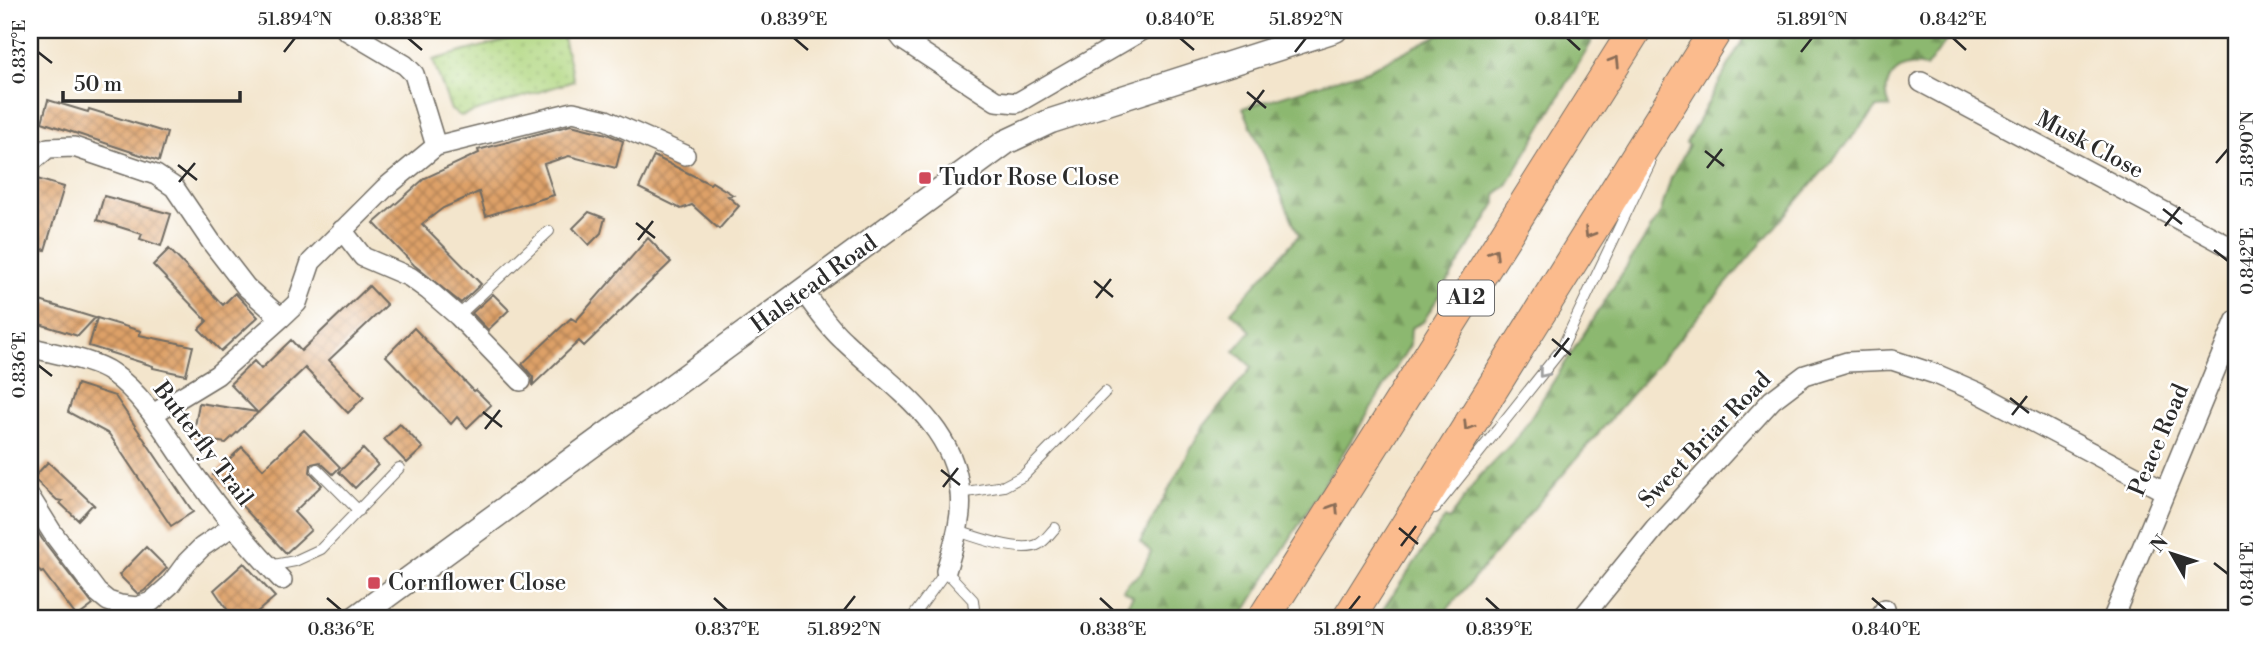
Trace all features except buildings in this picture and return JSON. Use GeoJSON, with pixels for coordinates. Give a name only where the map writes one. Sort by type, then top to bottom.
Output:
{"type":"FeatureCollection","features":[{"type":"Feature","properties":{"kind":"highway","name":"A12"},"geometry":{"type":"LineString","coordinates":[[1264,618],[1635,30]]}},
{"type":"Feature","properties":{"kind":"highway"},"geometry":{"type":"LineString","coordinates":[[1353,612],[1710,39]]}},
{"type":"Feature","properties":{"kind":"street"},"geometry":{"type":"LineString","coordinates":[[346,30],[405,65],[414,74],[436,146]]}},
{"type":"Feature","properties":{"kind":"street"},"geometry":{"type":"LineString","coordinates":[[895,30],[904,40],[996,101],[1017,103],[1143,30]]}},
{"type":"Feature","properties":{"kind":"street","name":"Halstead Road"},"geometry":{"type":"LineString","coordinates":[[356,618],[1006,142],[1051,121],[1322,32]]}},
{"type":"Feature","properties":{"kind":"street","name":"Musk Close"},"geometry":{"type":"LineString","coordinates":[[1920,82],[2236,250]]}},
{"type":"Feature","properties":{"kind":"street"},"geometry":{"type":"LineString","coordinates":[[153,414],[217,375],[297,303],[311,261],[385,188],[436,146],[573,112],[606,120],[685,155]]}},
{"type":"Feature","properties":{"kind":"street"},"geometry":{"type":"LineString","coordinates":[[30,163],[48,148],[74,147],[156,175],[174,187],[246,288],[281,318]]}},
{"type":"Feature","properties":{"kind":"street"},"geometry":{"type":"LineString","coordinates":[[342,230],[363,257],[410,277],[457,316],[520,381]]}},
{"type":"Feature","properties":{"kind":"street"},"geometry":{"type":"LineString","coordinates":[[803,291],[841,338],[914,403],[943,439],[954,464],[960,493],[960,524],[946,571]]}},
{"type":"Feature","properties":{"kind":"street","name":"Peace Road"},"geometry":{"type":"LineString","coordinates":[[2113,618],[2236,320]]}},
{"type":"Feature","properties":{"kind":"street","name":"Butterfly Trail"},"geometry":{"type":"LineString","coordinates":[[30,347],[109,371],[128,386],[153,414],[197,480],[233,526],[275,573]]}},
{"type":"Feature","properties":{"kind":"street","name":"Sweet Briar Road"},"geometry":{"type":"LineString","coordinates":[[1582,618],[1655,528],[1772,400],[1805,375],[1847,362],[1892,360],[1938,375],[2164,491]]}},
{"type":"Feature","properties":{"kind":"street"},"geometry":{"type":"LineString","coordinates":[[30,497],[52,533],[97,592],[108,601],[120,605],[137,607],[151,602],[170,585],[202,547],[233,526]]}},
{"type":"Feature","properties":{"kind":"lane"},"geometry":{"type":"LineString","coordinates":[[1662,137],[1710,39]]}},
{"type":"Feature","properties":{"kind":"lane"},"geometry":{"type":"LineString","coordinates":[[1425,520],[1561,350],[1656,149]]}},
{"type":"Feature","properties":{"kind":"lane"},"geometry":{"type":"LineString","coordinates":[[457,316],[549,231]]}},
{"type":"Feature","properties":{"kind":"lane"},"geometry":{"type":"LineString","coordinates":[[960,493],[1004,486],[1023,476],[1105,392]]}},
{"type":"Feature","properties":{"kind":"lane"},"geometry":{"type":"LineString","coordinates":[[275,573],[321,549],[399,468]]}},
{"type":"Feature","properties":{"kind":"lane"},"geometry":{"type":"LineString","coordinates":[[317,469],[359,511]]}},
{"type":"Feature","properties":{"kind":"lane"},"geometry":{"type":"LineString","coordinates":[[957,531],[982,540],[1028,547],[1040,544],[1055,528]]}},
{"type":"Feature","properties":{"kind":"lane"},"geometry":{"type":"LineString","coordinates":[[1353,612],[1416,531]]}},
{"type":"Feature","properties":{"kind":"lane"},"geometry":{"type":"LineString","coordinates":[[912,618],[946,571],[973,600],[975,618]]}},
{"type":"Feature","properties":{"kind":"green space"},"geometry":{"type":"Polygon","coordinates":[[[543,30],[561,30],[574,81],[461,116],[451,110],[433,60],[543,30]]]}},
{"type":"Feature","properties":{"kind":"green space"},"geometry":{"type":"Polygon","coordinates":[[[1448,30],[1592,30],[1591,43],[1506,187],[1497,193],[1496,203],[1423,322],[1411,328],[1410,345],[1241,618],[1118,618],[1133,596],[1123,590],[1141,573],[1151,552],[1140,542],[1203,427],[1252,367],[1234,351],[1251,331],[1231,312],[1299,235],[1243,108],[1368,70],[1448,30]]]}},
{"type":"Feature","properties":{"kind":"green space"},"geometry":{"type":"Polygon","coordinates":[[[1748,30],[1954,30],[1926,68],[1908,66],[1894,74],[1887,89],[1890,107],[1877,108],[1440,618],[1377,618],[1445,518],[1449,520],[1478,478],[1518,437],[1660,214],[1671,178],[1689,145],[1686,143],[1748,30]]]}},
{"type":"Feature","properties":{"kind":"place","name":"Tudor Rose Close"},"geometry":{"type":"Point","coordinates":[925,178]}},
{"type":"Feature","properties":{"kind":"place","name":"Cornflower Close"},"geometry":{"type":"Point","coordinates":[374,583]}}]}
